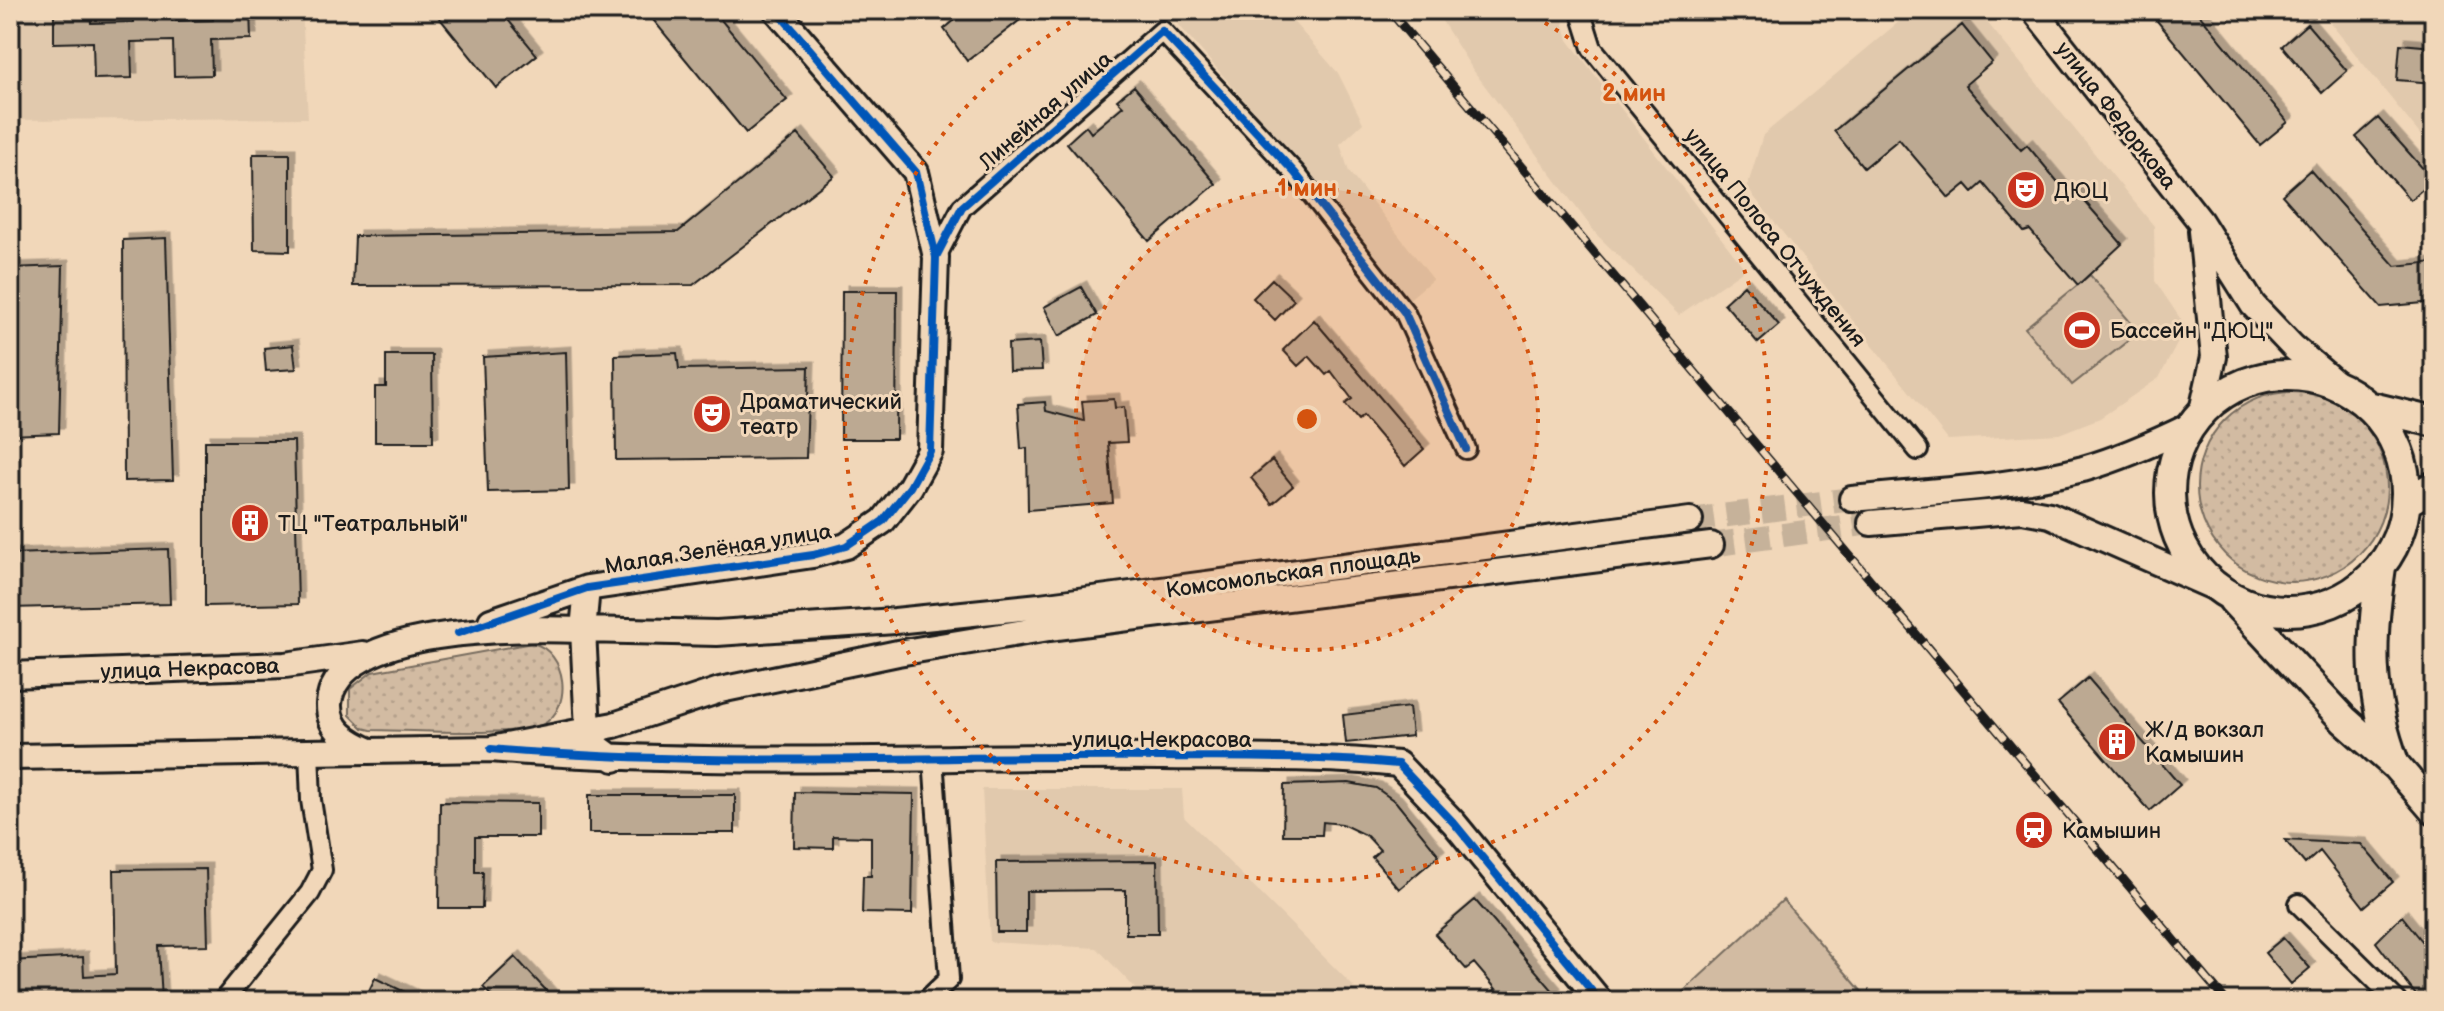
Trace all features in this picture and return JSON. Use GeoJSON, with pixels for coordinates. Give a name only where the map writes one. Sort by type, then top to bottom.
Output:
{"type":"FeatureCollection","features":[{"type":"Feature","properties":{"kind":"main road","name":"Малая Зелёная улица"},"geometry":{"type":"LineString","coordinates":[[458,633],[587,588],[813,555],[846,546],[883,521],[910,487],[930,451],[936,257],[916,172],[776,10]]}},
{"type":"Feature","properties":{"kind":"main road","name":"улица Федоркова"},"geometry":{"type":"LineString","coordinates":[[2034,10],[2200,221],[2253,305],[2293,347],[2339,386]]}},
{"type":"Feature","properties":{"kind":"main road"},"geometry":{"type":"LineString","coordinates":[[2200,221],[2209,278],[2214,357],[2197,418],[2179,448],[2172,472],[2171,507],[2185,550],[2344,720],[2396,766],[2434,810]]}},
{"type":"Feature","properties":{"kind":"main road"},"geometry":{"type":"LineString","coordinates":[[1852,499],[2018,481],[2083,469],[2143,449],[2197,418],[2235,387],[2277,375],[2300,375],[2339,386],[2368,406],[2383,422],[2399,452],[2406,502],[2400,531],[2381,567],[2372,627],[2371,666],[2381,730],[2396,766]]}},
{"type":"Feature","properties":{"kind":"main road"},"geometry":{"type":"LineString","coordinates":[[2368,406],[2434,422]]}},
{"type":"Feature","properties":{"kind":"main road"},"geometry":{"type":"LineString","coordinates":[[2406,502],[2434,486]]}},
{"type":"Feature","properties":{"kind":"main road"},"geometry":{"type":"LineString","coordinates":[[1871,523],[2022,510],[2071,523],[2225,595],[2272,610],[2312,609],[2345,597],[2381,567]]}},
{"type":"Feature","properties":{"kind":"main road","name":"Комсомольская площадь"},"geometry":{"type":"LineString","coordinates":[[895,621],[1040,606],[1690,520]]}},
{"type":"Feature","properties":{"kind":"main road"},"geometry":{"type":"LineString","coordinates":[[10,757],[491,749],[614,725],[733,687],[989,638],[1711,545]]}},
{"type":"Feature","properties":{"kind":"main road"},"geometry":{"type":"LineString","coordinates":[[587,588],[583,630],[588,730],[599,748],[614,759]]}},
{"type":"Feature","properties":{"kind":"main road","name":"улица Некрасова"},"geometry":{"type":"LineString","coordinates":[[10,675],[285,665],[370,653],[458,633],[518,628],[717,633],[895,621]]}},
{"type":"Feature","properties":{"kind":"main road","name":"улица Некрасова"},"geometry":{"type":"LineString","coordinates":[[370,653],[338,678],[329,706],[338,733],[370,751]]}},
{"type":"Feature","properties":{"kind":"main road","name":"улица Некрасова"},"geometry":{"type":"LineString","coordinates":[[491,749],[614,759],[1343,758],[1398,764],[1454,823],[1600,1001]]}},
{"type":"Feature","properties":{"kind":"street","name":"улица Полоса Отчуждения"},"geometry":{"type":"LineString","coordinates":[[1580,10],[1592,48],[1918,450]]}},
{"type":"Feature","properties":{"kind":"street","name":"Линейная улица"},"geometry":{"type":"LineString","coordinates":[[936,257],[962,207],[1162,31],[1295,173],[1405,313],[1466,449]]}},
{"type":"Feature","properties":{"kind":"street"},"geometry":{"type":"LineString","coordinates":[[223,1001],[310,893],[322,870],[311,800],[309,751]]}},
{"type":"Feature","properties":{"kind":"street"},"geometry":{"type":"LineString","coordinates":[[926,1001],[949,979],[933,758]]}},
{"type":"Feature","properties":{"kind":"street"},"geometry":{"type":"LineString","coordinates":[[2299,904],[2397,1001]]}},
{"type":"Feature","properties":{"kind":"shaded area"},"geometry":{"type":"Polygon","coordinates":[[[10,10],[302,10],[308,118],[10,120],[10,10]]]}},
{"type":"Feature","properties":{"kind":"shaded area"},"geometry":{"type":"Polygon","coordinates":[[[1176,10],[1283,10],[1338,73],[1363,123],[1340,144],[1349,172],[1433,279],[1407,301],[1331,200],[1178,24],[1176,10]]]}},
{"type":"Feature","properties":{"kind":"shaded area"},"geometry":{"type":"Polygon","coordinates":[[[1435,10],[1560,10],[1568,40],[1745,269],[1679,315],[1597,235],[1473,70],[1435,10]]]}},
{"type":"Feature","properties":{"kind":"shaded area"},"geometry":{"type":"Polygon","coordinates":[[[1913,10],[1977,10],[2154,226],[2155,281],[2186,327],[2159,378],[2100,418],[2059,434],[1948,440],[1747,188],[1763,135],[1913,10]]]}},
{"type":"Feature","properties":{"kind":"shaded area"},"geometry":{"type":"Polygon","coordinates":[[[2320,10],[2434,10],[2434,152],[2320,10]]]}},
{"type":"Feature","properties":{"kind":"shaded area","name":"Бассейн \"ДЮЦ\""},"geometry":{"type":"Polygon","coordinates":[[[2090,275],[2139,332],[2072,385],[2025,328],[2090,275]]]}},
{"type":"Feature","properties":{"kind":"shaded area"},"geometry":{"type":"Polygon","coordinates":[[[2292,392],[2328,399],[2359,420],[2380,451],[2387,487],[2380,523],[2359,554],[2328,575],[2292,582],[2256,575],[2225,554],[2204,523],[2197,487],[2204,451],[2225,420],[2256,399],[2292,392]]]}},
{"type":"Feature","properties":{"kind":"shaded area"},"geometry":{"type":"Polygon","coordinates":[[[532,643],[544,648],[553,657],[562,681],[559,706],[542,725],[486,732],[371,730],[363,728],[350,715],[350,689],[372,672],[532,643]]]}},
{"type":"Feature","properties":{"kind":"shaded area"},"geometry":{"type":"Polygon","coordinates":[[[982,789],[1182,789],[1184,817],[1354,987],[1337,1001],[1147,1001],[1097,948],[990,942],[982,789]]]}},
{"type":"Feature","properties":{"kind":"shaded area"},"geometry":{"type":"Polygon","coordinates":[[[1783,900],[1870,1001],[1673,1001],[1783,900]]]}},
{"type":"Feature","properties":{"kind":"building"},"geometry":{"type":"Polygon","coordinates":[[[54,10],[90,10],[91,23],[134,22],[134,10],[172,10],[172,21],[213,20],[213,10],[250,10],[251,39],[211,40],[212,75],[174,76],[173,41],[131,42],[132,78],[94,79],[93,42],[54,43],[54,10]]]}},
{"type":"Feature","properties":{"kind":"building"},"geometry":{"type":"Polygon","coordinates":[[[433,10],[500,10],[537,55],[496,88],[433,10]]]}},
{"type":"Feature","properties":{"kind":"building"},"geometry":{"type":"Polygon","coordinates":[[[645,10],[713,10],[787,100],[746,133],[645,10]]]}},
{"type":"Feature","properties":{"kind":"building"},"geometry":{"type":"Polygon","coordinates":[[[967,10],[1033,10],[967,61],[944,29],[967,10]]]}},
{"type":"Feature","properties":{"kind":"building"},"geometry":{"type":"Polygon","coordinates":[[[2148,10],[2196,10],[2288,122],[2260,145],[2148,10]]]}},
{"type":"Feature","properties":{"kind":"building"},"geometry":{"type":"Polygon","coordinates":[[[2307,24],[2347,71],[2322,93],[2282,46],[2307,24]]]}},
{"type":"Feature","properties":{"kind":"building","name":"ДЮЦ"},"geometry":{"type":"Polygon","coordinates":[[[1962,25],[1992,62],[1965,85],[2021,150],[2027,145],[2067,193],[2073,188],[2122,244],[2078,285],[2030,230],[2024,232],[1983,183],[1973,192],[1966,184],[1949,198],[1899,139],[1864,168],[1834,131],[1962,25]]]}},
{"type":"Feature","properties":{"kind":"building"},"geometry":{"type":"Polygon","coordinates":[[[2400,44],[2434,47],[2434,83],[2397,80],[2400,44]]]}},
{"type":"Feature","properties":{"kind":"building"},"geometry":{"type":"Polygon","coordinates":[[[1134,86],[1216,184],[1149,241],[1067,143],[1086,126],[1091,133],[1123,106],[1117,100],[1134,86]]]}},
{"type":"Feature","properties":{"kind":"building"},"geometry":{"type":"Polygon","coordinates":[[[2378,118],[2433,180],[2410,200],[2356,137],[2378,118]]]}},
{"type":"Feature","properties":{"kind":"building"},"geometry":{"type":"Polygon","coordinates":[[[798,134],[834,176],[693,285],[353,286],[355,236],[678,232],[798,134]]]}},
{"type":"Feature","properties":{"kind":"building"},"geometry":{"type":"Polygon","coordinates":[[[253,154],[290,154],[290,251],[254,250],[253,154]]]}},
{"type":"Feature","properties":{"kind":"building"},"geometry":{"type":"Polygon","coordinates":[[[2310,170],[2395,266],[2434,262],[2434,302],[2381,307],[2282,195],[2310,170]]]}},
{"type":"Feature","properties":{"kind":"building"},"geometry":{"type":"Polygon","coordinates":[[[166,238],[173,480],[124,481],[123,240],[166,238]]]}},
{"type":"Feature","properties":{"kind":"building"},"geometry":{"type":"Polygon","coordinates":[[[63,266],[59,433],[10,435],[10,268],[63,266]]]}},
{"type":"Feature","properties":{"kind":"building"},"geometry":{"type":"Polygon","coordinates":[[[1272,279],[1294,300],[1275,320],[1253,298],[1272,279]]]}},
{"type":"Feature","properties":{"kind":"building"},"geometry":{"type":"Polygon","coordinates":[[[1744,285],[1779,325],[1758,343],[1724,303],[1744,285]]]}},
{"type":"Feature","properties":{"kind":"building"},"geometry":{"type":"Polygon","coordinates":[[[1081,287],[1097,315],[1059,336],[1044,307],[1081,287]]]}},
{"type":"Feature","properties":{"kind":"building"},"geometry":{"type":"Polygon","coordinates":[[[842,291],[897,291],[896,439],[841,439],[842,291]]]}},
{"type":"Feature","properties":{"kind":"building"},"geometry":{"type":"Polygon","coordinates":[[[1314,320],[1424,449],[1405,466],[1363,416],[1358,420],[1345,404],[1352,399],[1331,371],[1326,375],[1309,356],[1298,366],[1283,350],[1314,320]]]}},
{"type":"Feature","properties":{"kind":"building"},"geometry":{"type":"Polygon","coordinates":[[[1040,342],[1042,370],[1009,371],[1008,344],[1040,342]]]}},
{"type":"Feature","properties":{"kind":"building"},"geometry":{"type":"Polygon","coordinates":[[[293,345],[296,369],[266,371],[264,348],[293,345]]]}},
{"type":"Feature","properties":{"kind":"building"},"geometry":{"type":"Polygon","coordinates":[[[566,352],[569,490],[488,492],[483,357],[566,352]]]}},
{"type":"Feature","properties":{"kind":"building","name":"Драматический театр"},"geometry":{"type":"Polygon","coordinates":[[[677,353],[679,369],[809,367],[806,458],[616,460],[615,355],[677,353]]]}},
{"type":"Feature","properties":{"kind":"building"},"geometry":{"type":"Polygon","coordinates":[[[386,355],[432,355],[433,442],[375,442],[375,387],[386,387],[386,355]]]}},
{"type":"Feature","properties":{"kind":"building"},"geometry":{"type":"Polygon","coordinates":[[[1114,399],[1115,408],[1124,407],[1127,442],[1108,443],[1113,503],[1028,510],[1027,448],[1021,449],[1018,404],[1045,402],[1046,411],[1084,421],[1082,401],[1114,399]]]}},
{"type":"Feature","properties":{"kind":"building","name":"ТЦ \"Театральный\""},"geometry":{"type":"Polygon","coordinates":[[[205,441],[294,441],[298,604],[205,606],[205,441]]]}},
{"type":"Feature","properties":{"kind":"building"},"geometry":{"type":"Polygon","coordinates":[[[1272,460],[1293,486],[1272,504],[1251,478],[1272,460]]]}},
{"type":"Feature","properties":{"kind":"building"},"geometry":{"type":"Polygon","coordinates":[[[168,549],[170,604],[10,608],[10,554],[168,549]]]}},
{"type":"Feature","properties":{"kind":"building","name":"Ж/д вокзал Камышин"},"geometry":{"type":"Polygon","coordinates":[[[2088,678],[2180,785],[2150,811],[2058,703],[2088,678]]]}},
{"type":"Feature","properties":{"kind":"building"},"geometry":{"type":"Polygon","coordinates":[[[1409,707],[1412,736],[1346,743],[1343,715],[1409,707]]]}},
{"type":"Feature","properties":{"kind":"building"},"geometry":{"type":"Polygon","coordinates":[[[1349,783],[1376,788],[1396,802],[1439,855],[1399,889],[1372,857],[1380,850],[1367,836],[1342,824],[1323,822],[1322,835],[1283,835],[1284,785],[1349,783]]]}},
{"type":"Feature","properties":{"kind":"building"},"geometry":{"type":"Polygon","coordinates":[[[795,792],[914,794],[912,914],[862,913],[863,876],[871,876],[871,837],[833,836],[833,848],[794,847],[795,792]]]}},
{"type":"Feature","properties":{"kind":"building"},"geometry":{"type":"Polygon","coordinates":[[[589,795],[735,795],[735,833],[589,833],[589,795]]]}},
{"type":"Feature","properties":{"kind":"building"},"geometry":{"type":"Polygon","coordinates":[[[440,802],[538,803],[538,837],[475,837],[475,872],[483,872],[482,908],[439,908],[440,802]]]}},
{"type":"Feature","properties":{"kind":"building"},"geometry":{"type":"Polygon","coordinates":[[[2285,840],[2361,844],[2393,882],[2364,907],[2320,851],[2305,864],[2285,840]]]}},
{"type":"Feature","properties":{"kind":"building"},"geometry":{"type":"Polygon","coordinates":[[[1157,861],[1158,934],[1126,934],[1126,890],[1026,891],[1026,932],[997,932],[996,862],[1157,861]]]}},
{"type":"Feature","properties":{"kind":"building"},"geometry":{"type":"Polygon","coordinates":[[[206,869],[208,945],[159,946],[162,1001],[17,1001],[16,980],[10,981],[10,961],[83,957],[84,976],[116,974],[114,870],[206,869]]]}},
{"type":"Feature","properties":{"kind":"building"},"geometry":{"type":"Polygon","coordinates":[[[1475,900],[1555,993],[1545,1001],[1482,1001],[1496,989],[1474,963],[1466,969],[1435,934],[1475,900]]]}},
{"type":"Feature","properties":{"kind":"building"},"geometry":{"type":"Polygon","coordinates":[[[2402,916],[2434,956],[2434,986],[2419,999],[2376,942],[2402,916]]]}},
{"type":"Feature","properties":{"kind":"building"},"geometry":{"type":"Polygon","coordinates":[[[2283,938],[2310,968],[2291,984],[2265,953],[2283,938]]]}},
{"type":"Feature","properties":{"kind":"building"},"geometry":{"type":"Polygon","coordinates":[[[515,957],[556,1001],[496,1001],[483,987],[515,957]]]}},
{"type":"Feature","properties":{"kind":"building"},"geometry":{"type":"Polygon","coordinates":[[[375,978],[424,1001],[364,1001],[375,978]]]}},
{"type":"Feature","properties":{"kind":"tunnel"},"geometry":{"type":"LineString","coordinates":[[1690,520],[1852,499]]}},
{"type":"Feature","properties":{"kind":"tunnel"},"geometry":{"type":"LineString","coordinates":[[1711,545],[1871,523]]}},
{"type":"Feature","properties":{"kind":"railway"},"geometry":{"type":"LineString","coordinates":[[1389,10],[2226,1001]]}},
{"type":"Feature","properties":{"kind":"cycle path"},"geometry":{"type":"LineString","coordinates":[[458,633],[587,588],[813,555],[846,546],[883,521],[910,487],[930,451],[936,257],[916,172],[776,10]]}},
{"type":"Feature","properties":{"kind":"cycle path"},"geometry":{"type":"LineString","coordinates":[[936,257],[962,207],[1162,31],[1295,173],[1405,313],[1466,449]]}},
{"type":"Feature","properties":{"kind":"cycle path"},"geometry":{"type":"LineString","coordinates":[[491,749],[658,758],[1251,758],[1398,764],[1454,823],[1600,1001]]}},
{"type":"Feature","properties":{"kind":"place","name":"ДЮЦ"},"geometry":{"type":"Point","coordinates":[2026,190]}},
{"type":"Feature","properties":{"kind":"place","name":"Бассейн \"ДЮЦ\""},"geometry":{"type":"Point","coordinates":[2082,330]}},
{"type":"Feature","properties":{"kind":"place","name":"Драматический театр"},"geometry":{"type":"Point","coordinates":[712,414]}},
{"type":"Feature","properties":{"kind":"place","name":"ТЦ \"Театральный\""},"geometry":{"type":"Point","coordinates":[250,523]}},
{"type":"Feature","properties":{"kind":"place","name":"Ж/д вокзал Камышин"},"geometry":{"type":"Point","coordinates":[2117,742]}},
{"type":"Feature","properties":{"kind":"place","name":"Камышин"},"geometry":{"type":"Point","coordinates":[2034,830]}}]}
